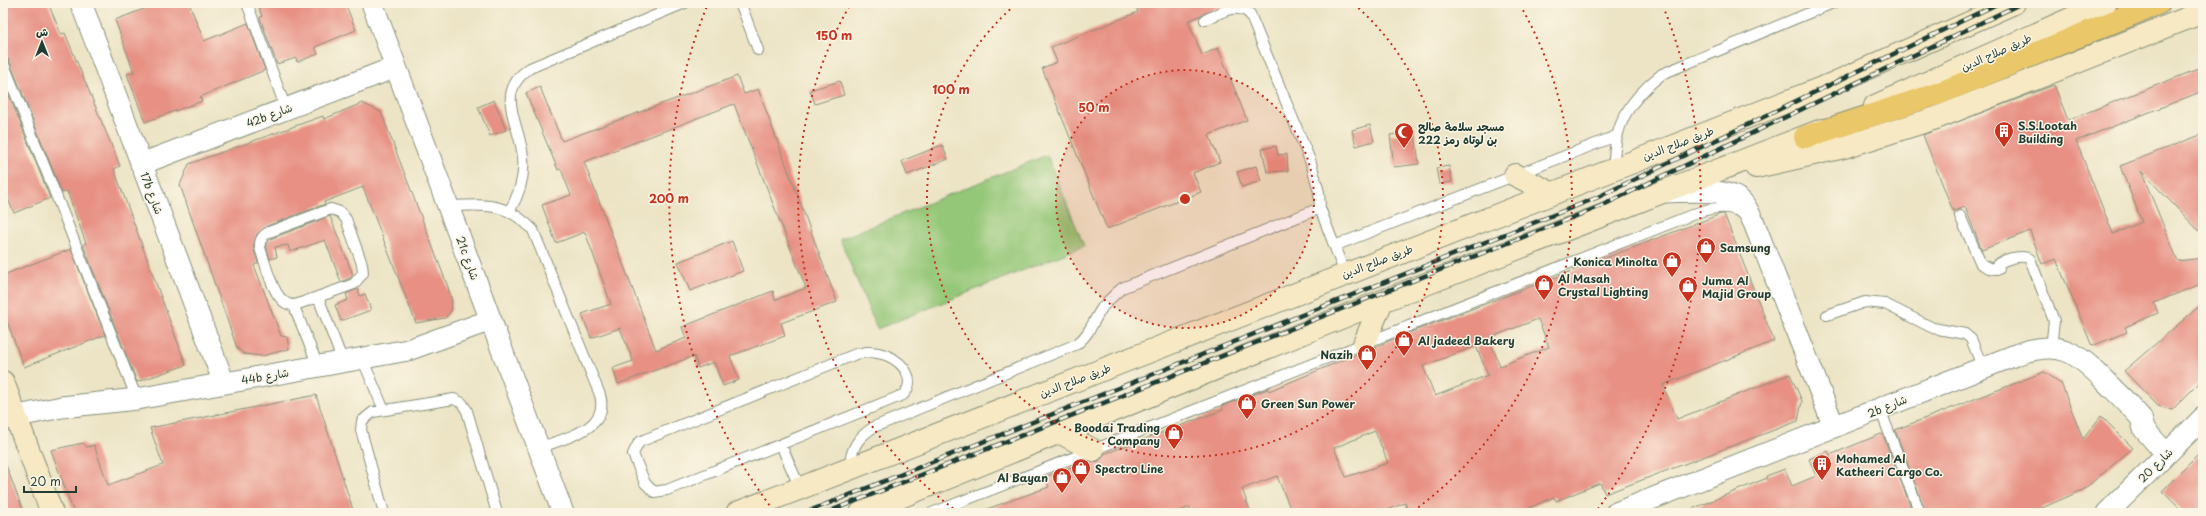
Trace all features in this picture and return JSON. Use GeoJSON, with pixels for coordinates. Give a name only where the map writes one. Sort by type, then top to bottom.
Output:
{"type":"FeatureCollection","features":[{"type":"Feature","properties":{"kind":"main road","name":"طريق صلاح الدين"},"geometry":{"type":"LineString","coordinates":[[737,513],[1614,168],[1832,84],[1995,8],[2014,3]]}},
{"type":"Feature","properties":{"kind":"main road","name":"طريق صلاح الدين"},"geometry":{"type":"LineString","coordinates":[[861,513],[1382,301],[1805,137],[2106,3]]}},
{"type":"Feature","properties":{"kind":"main road"},"geometry":{"type":"LineString","coordinates":[[1805,137],[1898,108],[1961,85],[2159,3]]}},
{"type":"Feature","properties":{"kind":"main road"},"geometry":{"type":"LineString","coordinates":[[1703,176],[1798,159],[1890,134],[1936,118],[2201,13]]}},
{"type":"Feature","properties":{"kind":"main road"},"geometry":{"type":"LineString","coordinates":[[1515,175],[1551,193]]}},
{"type":"Feature","properties":{"kind":"main road"},"geometry":{"type":"LineString","coordinates":[[1364,344],[1382,301]]}},
{"type":"Feature","properties":{"kind":"main road"},"geometry":{"type":"LineString","coordinates":[[3,382],[10,421],[52,513]]}},
{"type":"Feature","properties":{"kind":"main road"},"geometry":{"type":"LineString","coordinates":[[1059,432],[1093,450]]}},
{"type":"Feature","properties":{"kind":"street","name":"17b شارع"},"geometry":{"type":"LineString","coordinates":[[81,3],[224,383]]}},
{"type":"Feature","properties":{"kind":"street","name":"21c شارع"},"geometry":{"type":"LineString","coordinates":[[372,3],[563,513]]}},
{"type":"Feature","properties":{"kind":"street","name":"42b شارع"},"geometry":{"type":"LineString","coordinates":[[141,164],[396,67]]}},
{"type":"Feature","properties":{"kind":"street"},"geometry":{"type":"LineString","coordinates":[[1664,192],[1718,192],[1741,200],[1754,223],[1834,427]]}},
{"type":"Feature","properties":{"kind":"street","name":"44b شارع"},"geometry":{"type":"LineString","coordinates":[[10,421],[83,412],[130,400],[408,350],[494,328]]}},
{"type":"Feature","properties":{"kind":"street","name":"2b شارع"},"geometry":{"type":"LineString","coordinates":[[1616,513],[1983,368],[2033,349],[2048,347],[2064,349],[2078,355],[2141,418],[2152,421],[2171,449]]}},
{"type":"Feature","properties":{"kind":"street","name":"شارع 20"},"geometry":{"type":"LineString","coordinates":[[2106,513],[2203,418]]}},
{"type":"Feature","properties":{"kind":"lane"},"geometry":{"type":"LineString","coordinates":[[247,3],[286,109]]}},
{"type":"Feature","properties":{"kind":"lane"},"geometry":{"type":"LineString","coordinates":[[510,210],[518,198],[524,171],[521,143],[510,107],[510,95],[514,84],[521,75],[530,68],[685,3]]}},
{"type":"Feature","properties":{"kind":"lane"},"geometry":{"type":"LineString","coordinates":[[739,3],[758,50]]}},
{"type":"Feature","properties":{"kind":"lane"},"geometry":{"type":"LineString","coordinates":[[1614,168],[1616,136],[1626,111],[1641,90],[1662,74],[1833,3]]}},
{"type":"Feature","properties":{"kind":"lane"},"geometry":{"type":"LineString","coordinates":[[1205,20],[1235,8],[1241,8],[1250,14],[1311,163],[1319,192],[1320,208],[1345,274]]}},
{"type":"Feature","properties":{"kind":"lane"},"geometry":{"type":"LineString","coordinates":[[3,62],[130,400]]}},
{"type":"Feature","properties":{"kind":"lane"},"geometry":{"type":"LineString","coordinates":[[1334,246],[1616,136]]}},
{"type":"Feature","properties":{"kind":"lane"},"geometry":{"type":"LineString","coordinates":[[448,206],[491,205],[510,210],[522,218],[533,230],[541,244],[602,402],[599,417],[595,424],[539,448]]}},
{"type":"Feature","properties":{"kind":"lane"},"geometry":{"type":"LineString","coordinates":[[932,513],[1702,211],[1716,207],[1731,208],[1744,214],[1754,223]]}},
{"type":"Feature","properties":{"kind":"lane"},"geometry":{"type":"LineString","coordinates":[[850,468],[850,458],[856,444],[866,432],[874,427],[1077,344],[1090,331],[1101,309],[1110,297],[1122,288],[1320,208]]}},
{"type":"Feature","properties":{"kind":"lane"},"geometry":{"type":"LineString","coordinates":[[326,210],[336,210],[346,219],[362,264],[363,273],[354,284],[318,297],[294,306],[285,304],[278,297],[261,251],[260,242],[269,232],[326,210]]}},
{"type":"Feature","properties":{"kind":"lane"},"geometry":{"type":"LineString","coordinates":[[1960,216],[1978,260],[1985,267],[1994,269],[1997,264],[2027,257],[2032,262],[2051,312],[2054,330],[2048,347]]}},
{"type":"Feature","properties":{"kind":"lane"},"geometry":{"type":"LineString","coordinates":[[318,297],[352,360],[384,410]]}},
{"type":"Feature","properties":{"kind":"lane"},"geometry":{"type":"LineString","coordinates":[[1827,315],[1865,302],[1885,304],[1933,328],[1965,334],[1971,339],[1983,368]]}},
{"type":"Feature","properties":{"kind":"lane"},"geometry":{"type":"LineString","coordinates":[[294,306],[318,366]]}},
{"type":"Feature","properties":{"kind":"lane"},"geometry":{"type":"LineString","coordinates":[[878,352],[888,356],[897,361],[909,376],[910,387],[903,395],[781,445],[661,492],[654,492],[645,483],[633,454],[635,448],[644,440],[856,354],[878,352]]}},
{"type":"Feature","properties":{"kind":"lane"},"geometry":{"type":"LineString","coordinates":[[384,513],[361,426],[362,421],[368,414],[384,410],[454,399],[462,403],[467,411],[497,513]]}},
{"type":"Feature","properties":{"kind":"lane"},"geometry":{"type":"LineString","coordinates":[[1880,409],[1920,513]]}},
{"type":"Feature","properties":{"kind":"lane"},"geometry":{"type":"LineString","coordinates":[[781,445],[800,488]]}},
{"type":"Feature","properties":{"kind":"green space"},"geometry":{"type":"Polygon","coordinates":[[[1047,155],[1084,246],[877,329],[840,239],[1047,155]]]}},
{"type":"Feature","properties":{"kind":"building"},"geometry":{"type":"Polygon","coordinates":[[[3,3],[48,3],[61,34],[65,33],[120,166],[114,169],[186,365],[137,382],[83,245],[86,243],[67,191],[62,193],[9,60],[3,56],[3,3]]]}},
{"type":"Feature","properties":{"kind":"building"},"geometry":{"type":"Polygon","coordinates":[[[147,3],[189,3],[204,41],[248,23],[265,70],[200,97],[202,101],[145,122],[127,74],[134,72],[115,20],[149,7],[147,3]]]}},
{"type":"Feature","properties":{"kind":"building"},"geometry":{"type":"Polygon","coordinates":[[[257,3],[345,3],[356,30],[315,47],[318,54],[297,62],[296,58],[277,64],[260,18],[262,16],[257,3]]]}},
{"type":"Feature","properties":{"kind":"building"},"geometry":{"type":"Polygon","coordinates":[[[1147,3],[1229,3],[1188,21],[1202,55],[1218,48],[1247,120],[1209,135],[1220,162],[1193,173],[1201,192],[1107,229],[1042,68],[1057,62],[1051,47],[1138,12],[1136,7],[1147,3]]]}},
{"type":"Feature","properties":{"kind":"building"},"geometry":{"type":"Polygon","coordinates":[[[2203,67],[2203,91],[2076,141],[2113,234],[2142,222],[2120,166],[2203,134],[2203,235],[2141,171],[2178,261],[2203,258],[2203,283],[2154,303],[2158,313],[2125,327],[2127,332],[2092,346],[2056,259],[2042,264],[2030,231],[1982,250],[1965,207],[1953,211],[1923,135],[2054,85],[2068,120],[2203,67]]]}},
{"type":"Feature","properties":{"kind":"building"},"geometry":{"type":"Polygon","coordinates":[[[737,76],[744,94],[758,89],[837,302],[781,323],[785,336],[730,356],[739,380],[723,386],[714,362],[698,368],[694,356],[618,384],[613,368],[633,361],[620,328],[591,338],[582,314],[611,304],[585,232],[556,243],[542,205],[571,195],[561,169],[558,170],[526,93],[540,87],[562,141],[737,76]],[[734,104],[584,162],[656,350],[686,338],[682,327],[773,291],[775,300],[806,288],[734,104]]]}},
{"type":"Feature","properties":{"kind":"building"},"geometry":{"type":"Polygon","coordinates":[[[3,80],[50,198],[14,213],[3,187],[3,80]]]}},
{"type":"Feature","properties":{"kind":"building"},"geometry":{"type":"Polygon","coordinates":[[[840,81],[844,95],[815,104],[810,90],[840,81]]]}},
{"type":"Feature","properties":{"kind":"building"},"geometry":{"type":"Polygon","coordinates":[[[494,100],[506,130],[490,136],[478,107],[494,100]]]}},
{"type":"Feature","properties":{"kind":"building"},"geometry":{"type":"Polygon","coordinates":[[[362,103],[381,112],[448,287],[452,302],[451,311],[445,318],[416,323],[363,187],[324,202],[325,204],[267,226],[257,234],[253,246],[258,263],[254,265],[281,336],[287,337],[289,349],[262,356],[244,354],[237,348],[180,185],[189,164],[323,116],[324,119],[362,103]]]}},
{"type":"Feature","properties":{"kind":"building"},"geometry":{"type":"Polygon","coordinates":[[[1370,125],[1374,141],[1356,146],[1352,130],[1370,125]]]}},
{"type":"Feature","properties":{"kind":"building","name":"مسجد سلامة صالح بن لوتاه رمز 222"},"geometry":{"type":"Polygon","coordinates":[[[1415,132],[1419,164],[1394,167],[1390,135],[1415,132]]]}},
{"type":"Feature","properties":{"kind":"building"},"geometry":{"type":"Polygon","coordinates":[[[942,145],[948,159],[907,175],[902,161],[942,145]]]}},
{"type":"Feature","properties":{"kind":"building"},"geometry":{"type":"Polygon","coordinates":[[[1276,146],[1278,155],[1287,154],[1288,171],[1267,172],[1262,149],[1276,146]]]}},
{"type":"Feature","properties":{"kind":"building"},"geometry":{"type":"Polygon","coordinates":[[[1256,166],[1261,181],[1242,187],[1237,172],[1256,166]]]}},
{"type":"Feature","properties":{"kind":"building"},"geometry":{"type":"Polygon","coordinates":[[[1449,166],[1452,182],[1439,184],[1436,168],[1449,166]]]}},
{"type":"Feature","properties":{"kind":"building"},"geometry":{"type":"Polygon","coordinates":[[[1724,214],[1774,341],[1663,385],[1677,419],[1790,374],[1802,401],[1798,421],[1605,494],[1600,483],[1556,501],[1554,497],[1518,513],[1409,513],[1405,503],[1380,513],[1292,513],[1277,476],[1242,489],[1251,513],[1191,513],[1190,507],[1175,513],[981,513],[981,511],[1049,487],[1045,477],[1087,461],[1099,461],[1104,454],[1223,410],[1222,406],[1268,389],[1269,391],[1357,354],[1366,356],[1372,354],[1377,346],[1724,214]],[[1538,319],[1489,338],[1500,366],[1549,347],[1538,319]],[[1476,346],[1423,366],[1435,396],[1488,375],[1476,346]],[[1375,431],[1334,448],[1346,477],[1388,463],[1375,431]]]}},
{"type":"Feature","properties":{"kind":"building"},"geometry":{"type":"Polygon","coordinates":[[[330,216],[353,275],[350,278],[341,282],[325,240],[290,252],[288,245],[275,247],[277,257],[270,259],[266,245],[270,239],[330,216]]]}},
{"type":"Feature","properties":{"kind":"building"},"geometry":{"type":"Polygon","coordinates":[[[732,241],[743,271],[690,291],[678,262],[732,241]]]}},
{"type":"Feature","properties":{"kind":"building"},"geometry":{"type":"Polygon","coordinates":[[[71,249],[105,335],[24,367],[3,311],[3,275],[71,249]]]}},
{"type":"Feature","properties":{"kind":"building"},"geometry":{"type":"Polygon","coordinates":[[[358,289],[360,296],[365,294],[371,310],[341,321],[335,305],[348,300],[346,294],[358,289]]]}},
{"type":"Feature","properties":{"kind":"building"},"geometry":{"type":"Polygon","coordinates":[[[2203,303],[2203,379],[2172,410],[2158,406],[2124,371],[2203,303]]]}},
{"type":"Feature","properties":{"kind":"building"},"geometry":{"type":"Polygon","coordinates":[[[2044,372],[2061,383],[2083,439],[2101,416],[2133,448],[2083,490],[2042,508],[2043,513],[1926,513],[1895,430],[2044,372]]]}},
{"type":"Feature","properties":{"kind":"building"},"geometry":{"type":"Polygon","coordinates":[[[316,395],[354,513],[74,513],[51,450],[83,443],[87,447],[94,445],[108,485],[163,465],[150,428],[316,395]]]}},
{"type":"Feature","properties":{"kind":"building"},"geometry":{"type":"Polygon","coordinates":[[[1881,434],[1883,435],[1913,513],[1682,513],[1767,478],[1766,476],[1785,469],[1792,486],[1816,476],[1809,459],[1828,451],[1830,455],[1881,434]]]}},
{"type":"Feature","properties":{"kind":"building"},"geometry":{"type":"Polygon","coordinates":[[[2203,450],[2203,513],[2184,513],[2162,491],[2203,450]]]}},
{"type":"Feature","properties":{"kind":"building"},"geometry":{"type":"Polygon","coordinates":[[[4,460],[24,513],[3,513],[4,460]]]}},
{"type":"Feature","properties":{"kind":"railway"},"geometry":{"type":"LineString","coordinates":[[804,513],[1596,198],[1999,3]]}},
{"type":"Feature","properties":{"kind":"railway"},"geometry":{"type":"LineString","coordinates":[[825,513],[1599,207],[2022,3]]}},
{"type":"Feature","properties":{"kind":"place","name":"S.S.Lootah Building"},"geometry":{"type":"Point","coordinates":[2004,148]}},
{"type":"Feature","properties":{"kind":"place","name":"مسجد سلامة صالح بن لوتاه رمز 222"},"geometry":{"type":"Point","coordinates":[1404,149]}},
{"type":"Feature","properties":{"kind":"place","name":"Samsung"},"geometry":{"type":"Point","coordinates":[1706,264]}},
{"type":"Feature","properties":{"kind":"place","name":"Konica Minolta"},"geometry":{"type":"Point","coordinates":[1672,278]}},
{"type":"Feature","properties":{"kind":"place","name":"Al Masah Crystal Lighting"},"geometry":{"type":"Point","coordinates":[1544,301]}},
{"type":"Feature","properties":{"kind":"place","name":"Juma Al Majid Group"},"geometry":{"type":"Point","coordinates":[1688,303]}},
{"type":"Feature","properties":{"kind":"place","name":"Al jadeed Bakery"},"geometry":{"type":"Point","coordinates":[1404,357]}},
{"type":"Feature","properties":{"kind":"place","name":"Nazih"},"geometry":{"type":"Point","coordinates":[1367,371]}},
{"type":"Feature","properties":{"kind":"place","name":"Green Sun Power"},"geometry":{"type":"Point","coordinates":[1247,420]}},
{"type":"Feature","properties":{"kind":"place","name":"Boodai Trading Company"},"geometry":{"type":"Point","coordinates":[1174,450]}},
{"type":"Feature","properties":{"kind":"place","name":"Mohamed Al Katheeri Cargo Co."},"geometry":{"type":"Point","coordinates":[1822,481]}},
{"type":"Feature","properties":{"kind":"place","name":"Spectro Line"},"geometry":{"type":"Point","coordinates":[1081,485]}},
{"type":"Feature","properties":{"kind":"place","name":"Al Bayan"},"geometry":{"type":"Point","coordinates":[1062,494]}}]}
